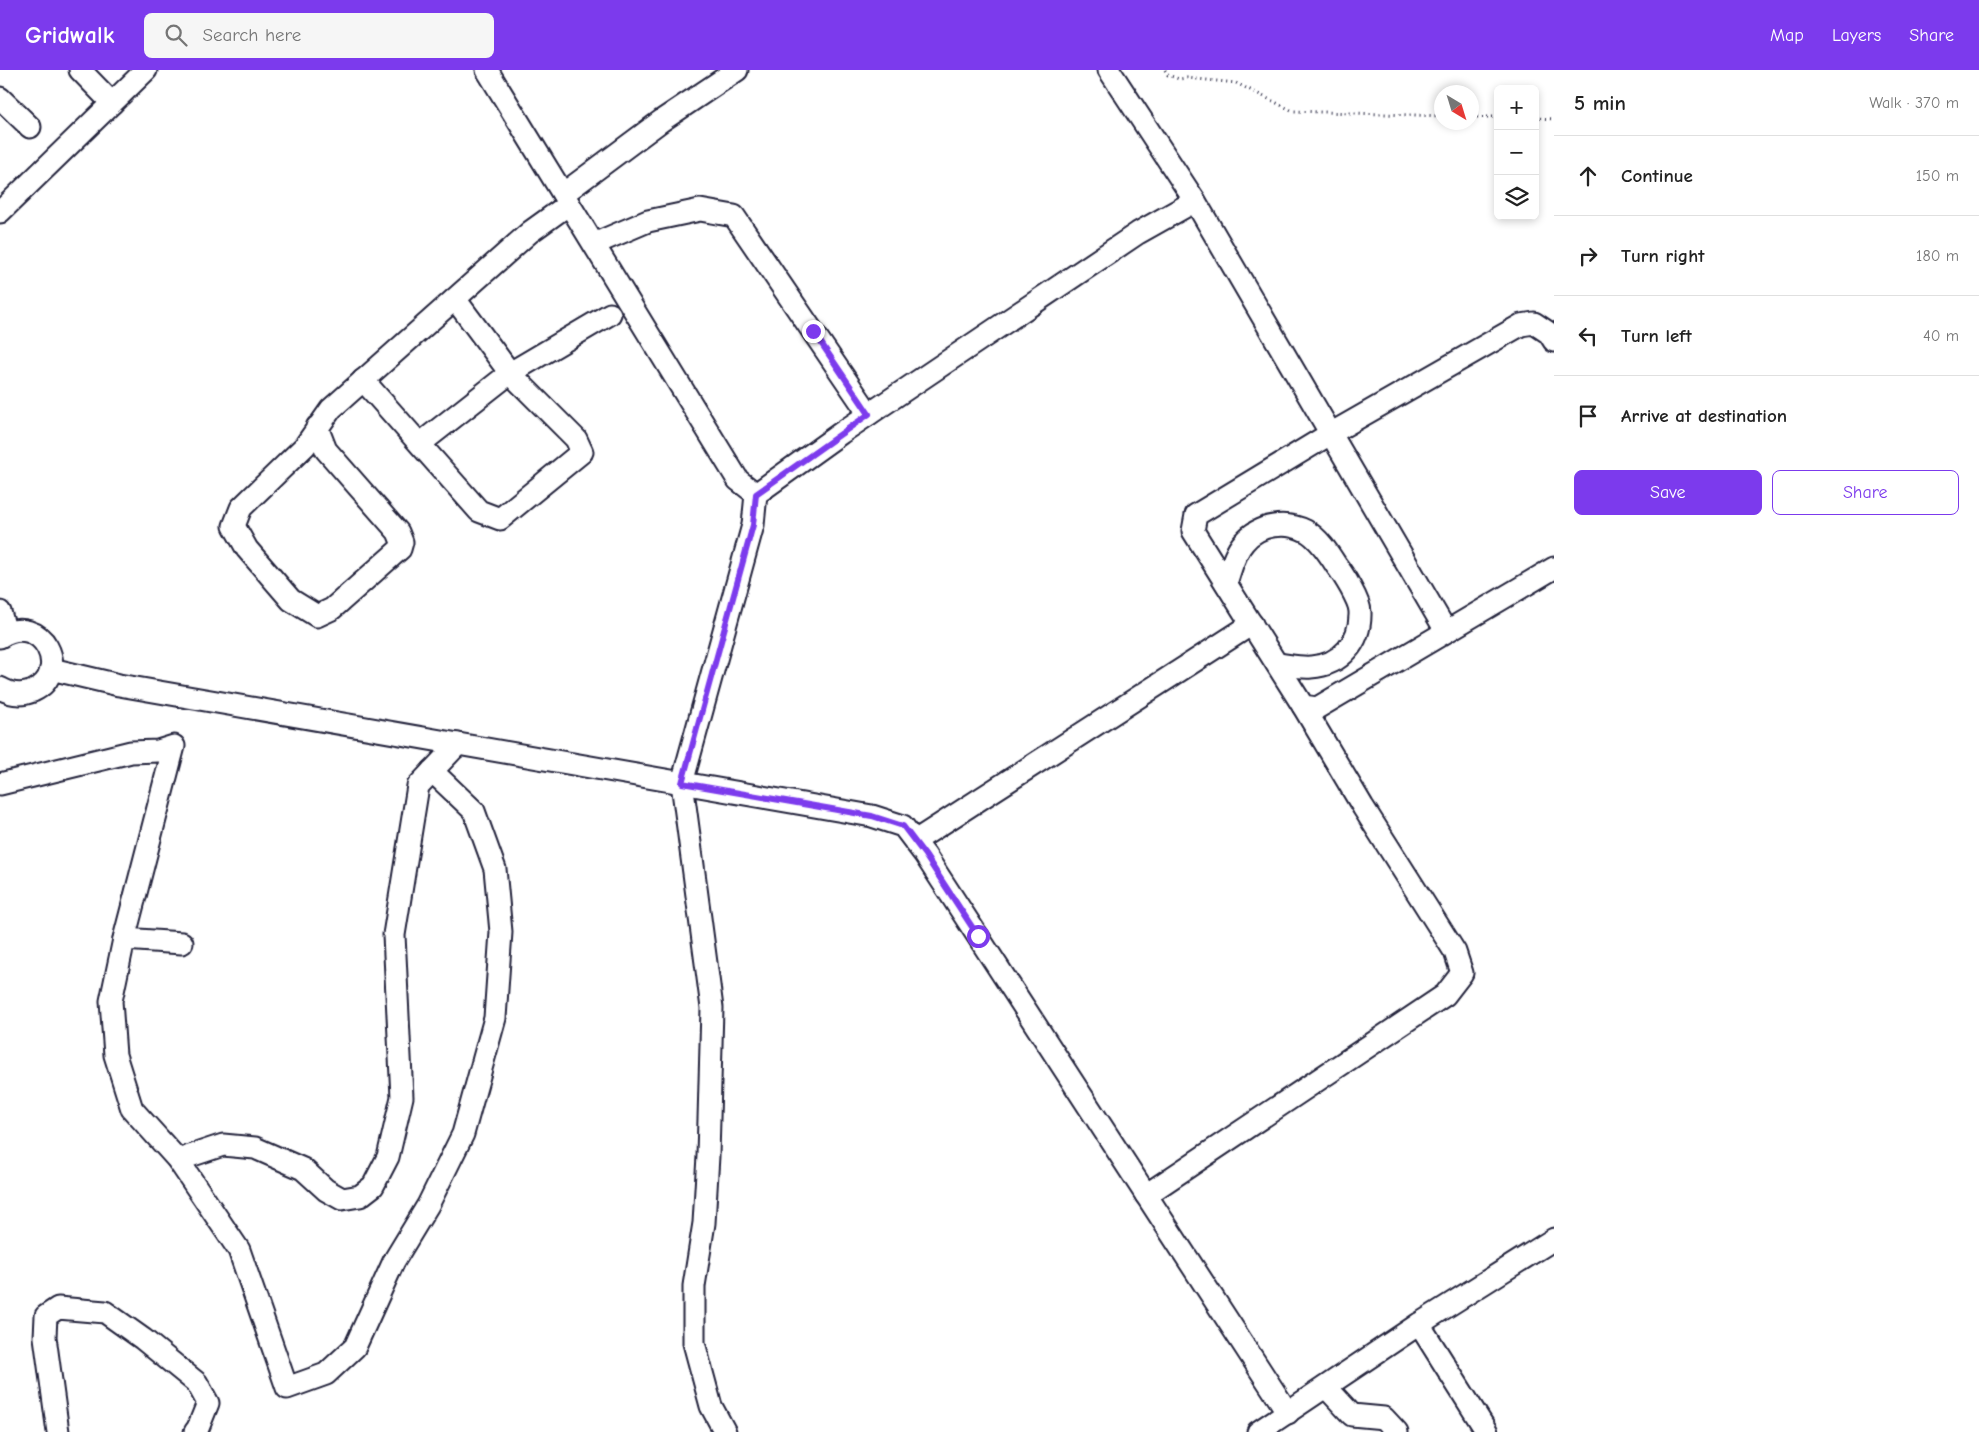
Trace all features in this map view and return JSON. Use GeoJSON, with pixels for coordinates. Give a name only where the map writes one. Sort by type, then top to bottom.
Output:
{"type":"FeatureCollection","features":[{"type":"Feature","properties":{"kind":"street"},"geometry":{"type":"LineString","coordinates":[[80,70],[112,103]]}},
{"type":"Feature","properties":{"kind":"street"},"geometry":{"type":"LineString","coordinates":[[0,212],[146,70]]}},
{"type":"Feature","properties":{"kind":"street"},"geometry":{"type":"LineString","coordinates":[[487,70],[738,480],[756,494]]}},
{"type":"Feature","properties":{"kind":"street"},"geometry":{"type":"LineString","coordinates":[[317,427],[326,450],[398,532],[402,542],[400,549],[332,609],[318,616],[292,600],[247,549],[234,526],[241,508],[305,446],[317,427],[330,408],[566,199],[661,121],[737,70]]}},
{"type":"Feature","properties":{"kind":"street"},"geometry":{"type":"LineString","coordinates":[[1109,70],[1195,201],[1446,631]]}},
{"type":"Feature","properties":{"kind":"street"},"geometry":{"type":"LineString","coordinates":[[0,98],[30,127]]}},
{"type":"Feature","properties":{"kind":"street"},"geometry":{"type":"LineString","coordinates":[[725,1432],[711,1406],[694,1343],[694,1286],[704,1223],[708,1156],[712,1008],[682,783],[753,525],[756,494],[869,414],[1138,233],[1195,201]]}},
{"type":"Feature","properties":{"kind":"street"},"geometry":{"type":"LineString","coordinates":[[594,244],[648,221],[700,210],[734,216],[869,414]]}},
{"type":"Feature","properties":{"kind":"street"},"geometry":{"type":"LineString","coordinates":[[363,380],[421,443],[479,511],[500,519],[582,452],[576,438],[510,373],[455,299]]}},
{"type":"Feature","properties":{"kind":"street"},"geometry":{"type":"LineString","coordinates":[[421,443],[510,373],[610,314]]}},
{"type":"Feature","properties":{"kind":"street"},"geometry":{"type":"LineString","coordinates":[[1146,1195],[1445,995],[1462,973],[1455,952],[1193,531],[1196,515],[1330,434],[1521,325],[1534,323],[1552,334]]}},
{"type":"Feature","properties":{"kind":"street"},"geometry":{"type":"LineString","coordinates":[[1226,583],[1235,556],[1244,541],[1260,529],[1282,524],[1307,532],[1326,550],[1346,579],[1360,610],[1357,637],[1347,653],[1329,663],[1311,668],[1277,664]]}},
{"type":"Feature","properties":{"kind":"street"},"geometry":{"type":"LineString","coordinates":[[1303,706],[1317,708],[1554,568]]}},
{"type":"Feature","properties":{"kind":"street"},"geometry":{"type":"LineString","coordinates":[[0,612],[3,635],[24,630],[40,638],[50,652],[51,669],[42,685],[26,694],[18,694],[0,688]]}},
{"type":"Feature","properties":{"kind":"street"},"geometry":{"type":"LineString","coordinates":[[915,841],[1252,624]]}},
{"type":"Feature","properties":{"kind":"street"},"geometry":{"type":"LineString","coordinates":[[51,669],[119,685],[872,816],[903,826],[925,855],[1288,1413]]}},
{"type":"Feature","properties":{"kind":"street"},"geometry":{"type":"LineString","coordinates":[[178,1160],[223,1145],[255,1148],[304,1169],[326,1190],[342,1198],[360,1196],[374,1186],[388,1157],[402,1097],[394,935],[418,786],[458,744]]}},
{"type":"Feature","properties":{"kind":"street"},"geometry":{"type":"LineString","coordinates":[[0,784],[131,752],[158,751],[174,746],[124,939],[111,1000],[115,1055],[132,1109],[178,1160],[239,1250],[287,1388],[326,1374],[355,1347],[394,1261],[428,1204],[463,1134],[495,1018],[500,932],[495,869],[474,811],[432,771]]}},
{"type":"Feature","properties":{"kind":"street"},"geometry":{"type":"LineString","coordinates":[[124,939],[182,943]]}},
{"type":"Feature","properties":{"kind":"street"},"geometry":{"type":"LineString","coordinates":[[1258,1432],[1419,1324],[1554,1239]]}},
{"type":"Feature","properties":{"kind":"street"},"geometry":{"type":"LineString","coordinates":[[58,1432],[46,1337],[46,1316],[58,1308],[105,1312],[143,1339],[197,1383],[208,1403],[195,1432]]}},
{"type":"Feature","properties":{"kind":"street"},"geometry":{"type":"LineString","coordinates":[[1419,1324],[1487,1432]]}},
{"type":"Feature","properties":{"kind":"street"},"geometry":{"type":"LineString","coordinates":[[1326,1387],[1352,1414],[1384,1418],[1396,1432]]}},
{"type":"Feature","properties":{"kind":"path"},"geometry":{"type":"LineString","coordinates":[[1165,70],[1168,75],[1179,79],[1187,78],[1236,83],[1293,111],[1434,116]]}},
{"type":"Feature","properties":{"kind":"path"},"geometry":{"type":"LineString","coordinates":[[1479,117],[1494,117]]}},
{"type":"Feature","properties":{"kind":"path"},"geometry":{"type":"LineString","coordinates":[[1539,118],[1554,119]]}},
{"type":"Feature","properties":{"kind":"route"},"geometry":{"type":"LineString","coordinates":[[813,331],[869,414],[756,494],[753,525],[682,783],[872,816],[903,826],[925,855],[978,936]]}}]}
